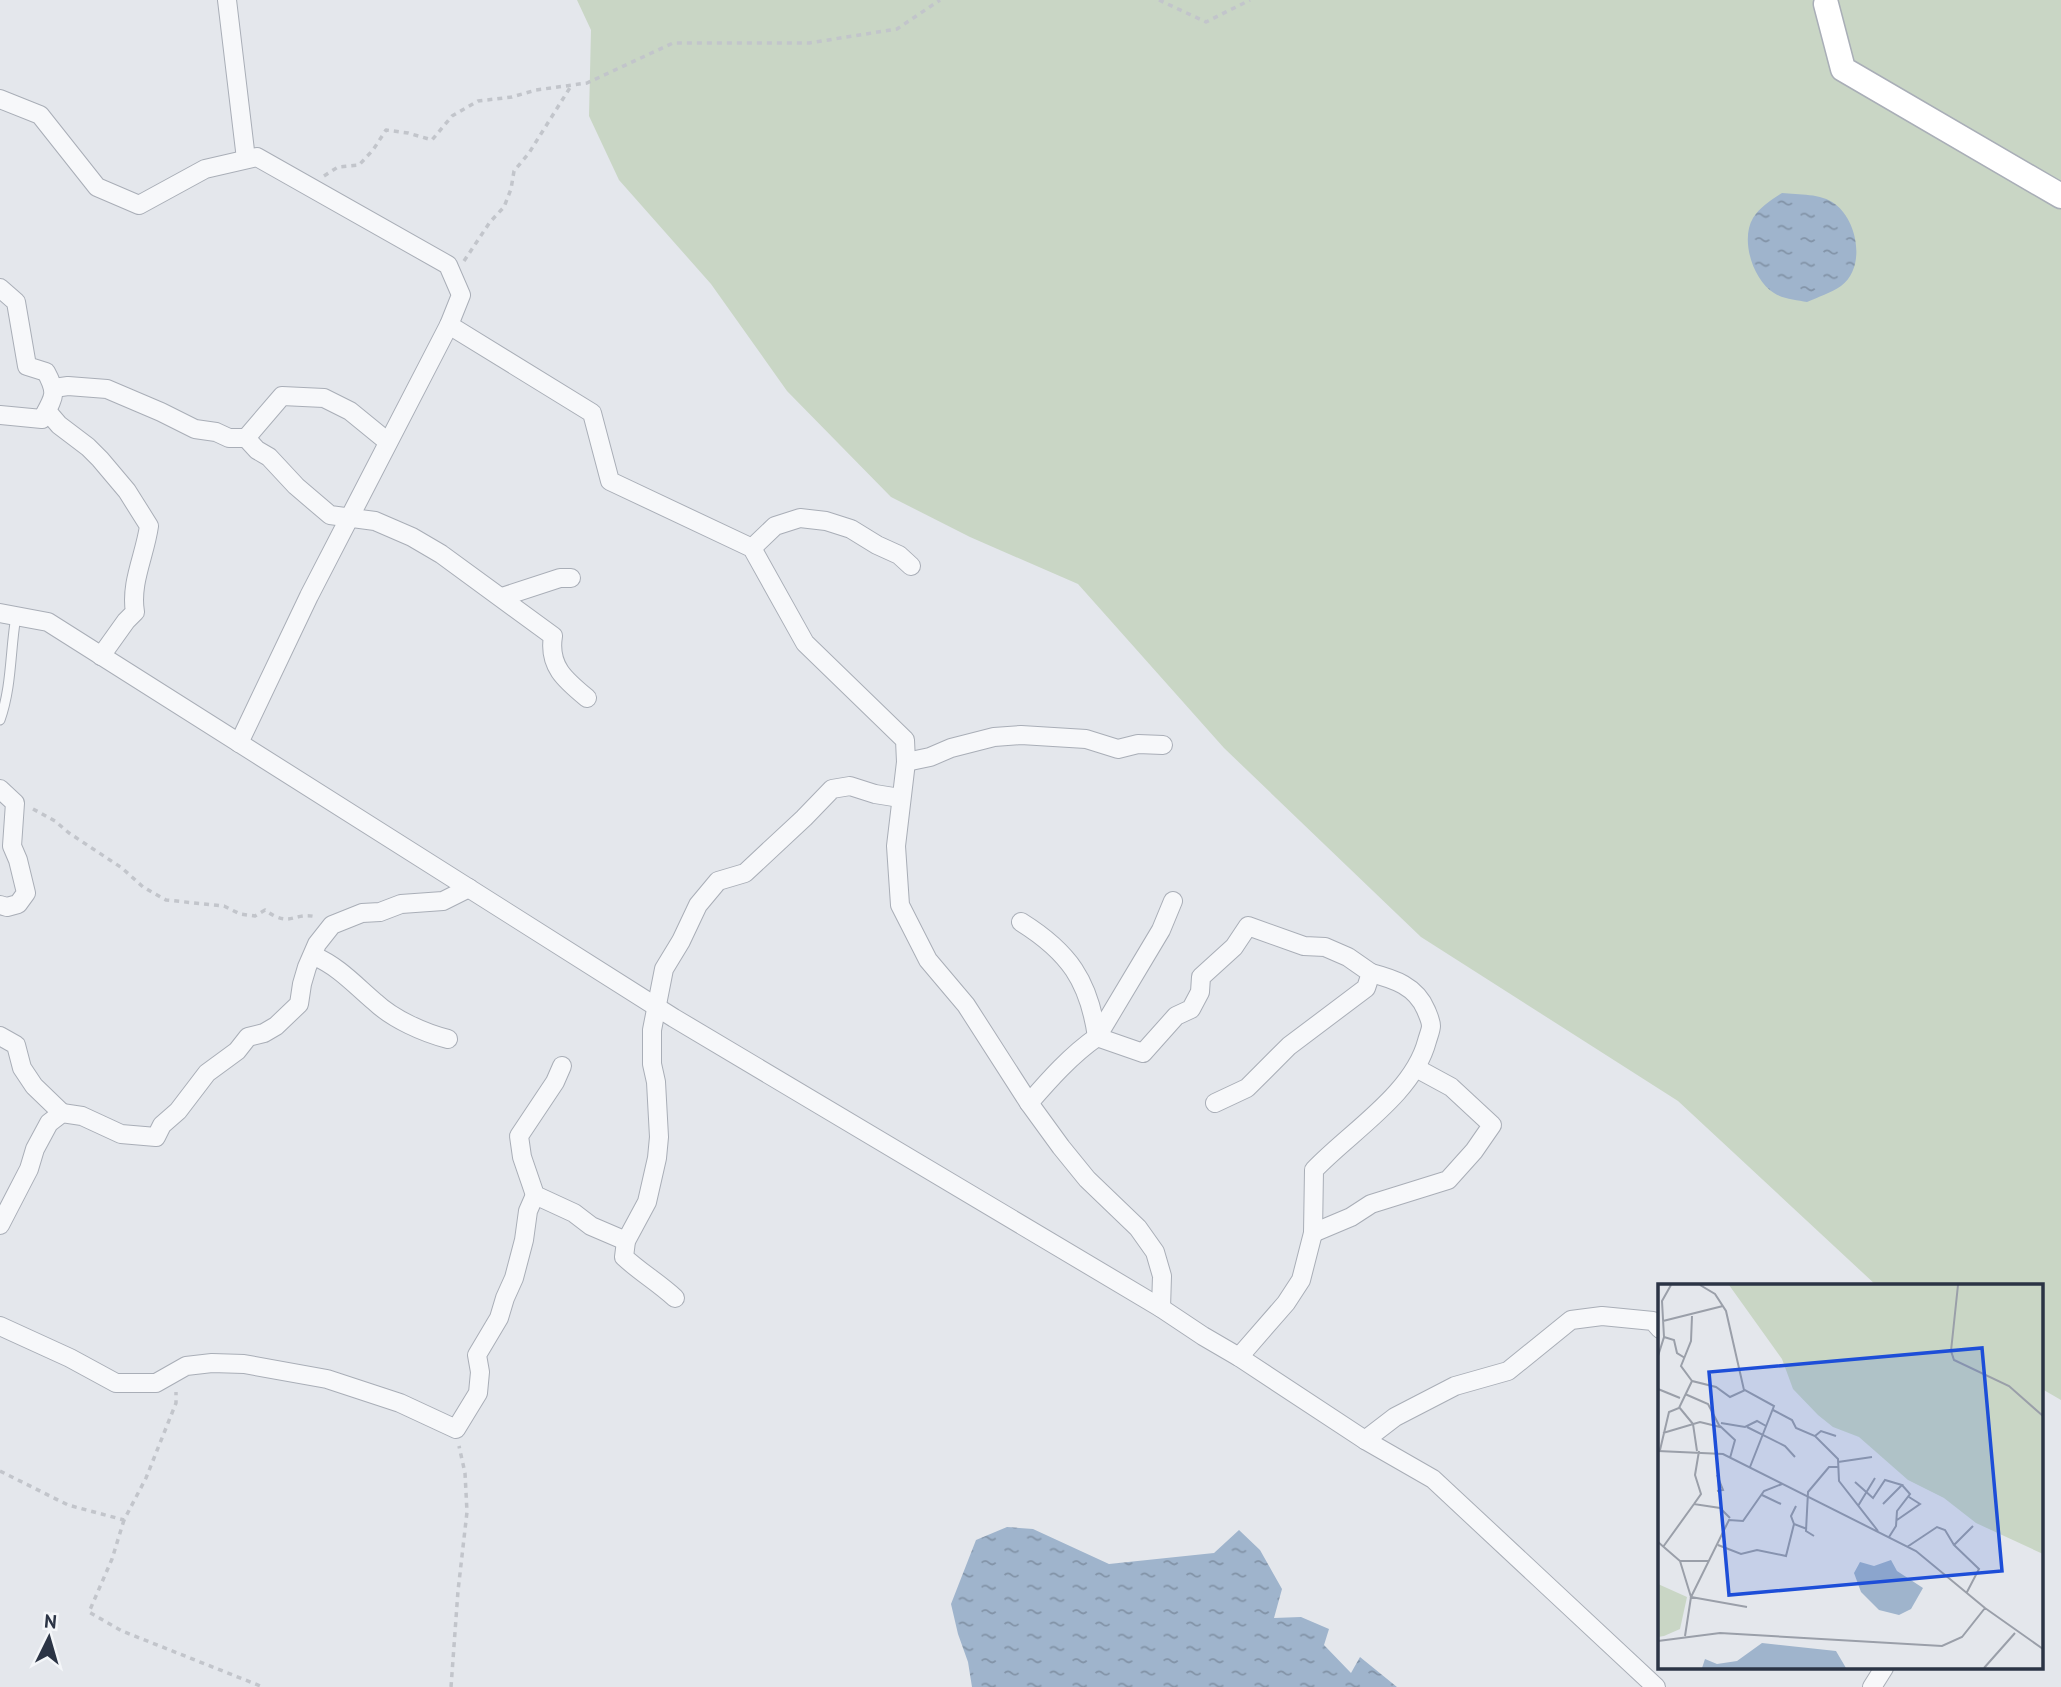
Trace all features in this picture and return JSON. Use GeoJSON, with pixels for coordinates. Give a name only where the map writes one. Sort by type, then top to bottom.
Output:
{"type":"FeatureCollection","features":[{"type":"Feature","properties":{"kind":"main road"},"geometry":{"type":"LineString","coordinates":[[1826,2],[1843,69],[2061,196]]}},
{"type":"Feature","properties":{"kind":"street"},"geometry":{"type":"LineString","coordinates":[[227,0],[246,159]]}},
{"type":"Feature","properties":{"kind":"street"},"geometry":{"type":"LineString","coordinates":[[0,99],[40,116],[97,187],[139,205],[205,169],[257,157],[448,265],[461,295],[449,325],[309,596],[239,743]]}},
{"type":"Feature","properties":{"kind":"street"},"geometry":{"type":"LineString","coordinates":[[0,288],[16,302],[27,366],[46,372],[54,388],[52,401],[42,419],[0,415]]}},
{"type":"Feature","properties":{"kind":"street"},"geometry":{"type":"LineString","coordinates":[[449,325],[592,413],[610,481],[752,548],[805,643],[905,740],[906,762],[896,846],[900,905],[928,960],[966,1005],[1029,1103],[1087,1179],[1138,1228],[1155,1252],[1161,1276],[1161,1308]]}},
{"type":"Feature","properties":{"kind":"street"},"geometry":{"type":"LineString","coordinates":[[54,388],[68,386],[107,389],[195,429],[216,432],[229,438],[246,438],[330,515],[375,522],[412,537],[502,597],[553,636],[550,651],[563,678],[587,698]]}},
{"type":"Feature","properties":{"kind":"street"},"geometry":{"type":"LineString","coordinates":[[246,438],[282,396],[324,398],[351,411],[388,442]]}},
{"type":"Feature","properties":{"kind":"street"},"geometry":{"type":"LineString","coordinates":[[47,411],[59,425],[88,447],[112,473],[149,526],[132,597],[135,612],[101,656]]}},
{"type":"Feature","properties":{"kind":"street"},"geometry":{"type":"LineString","coordinates":[[752,548],[775,526],[800,518],[826,521],[851,529],[899,555],[911,566]]}},
{"type":"Feature","properties":{"kind":"street"},"geometry":{"type":"LineString","coordinates":[[502,597],[560,578],[571,578]]}},
{"type":"Feature","properties":{"kind":"street"},"geometry":{"type":"LineString","coordinates":[[8,614],[48,622],[657,1007],[1161,1308],[1365,1440],[1433,1479],[1656,1687]]}},
{"type":"Feature","properties":{"kind":"street"},"geometry":{"type":"LineString","coordinates":[[906,762],[994,737],[1021,735],[1086,739],[1118,748],[1138,744],[1163,745]]}},
{"type":"Feature","properties":{"kind":"street"},"geometry":{"type":"LineString","coordinates":[[675,1298],[624,1257],[626,1241],[646,1202],[657,1158],[659,1137],[652,1030],[664,969],[698,905],[718,881],[745,873],[832,789],[850,786],[875,794],[900,797]]}},
{"type":"Feature","properties":{"kind":"street"},"geometry":{"type":"LineString","coordinates":[[0,789],[15,803],[12,846],[19,860],[26,893],[18,904],[7,907],[0,905]]}},
{"type":"Feature","properties":{"kind":"street"},"geometry":{"type":"LineString","coordinates":[[0,1036],[16,1045],[22,1068],[34,1086],[62,1113],[82,1116],[121,1134],[156,1137],[162,1125],[178,1111],[207,1073],[237,1051],[248,1037],[264,1033],[276,1026],[299,1004],[307,967],[317,944],[332,925],[401,904],[443,901],[469,888]]}},
{"type":"Feature","properties":{"kind":"street"},"geometry":{"type":"LineString","coordinates":[[1029,1103],[1056,1072],[1097,1037],[1155,940],[1173,901]]}},
{"type":"Feature","properties":{"kind":"street"},"geometry":{"type":"LineString","coordinates":[[1021,922],[1057,948],[1074,970],[1094,1011],[1097,1037]]}},
{"type":"Feature","properties":{"kind":"street"},"geometry":{"type":"LineString","coordinates":[[1097,1037],[1143,1053],[1176,1016],[1191,1009],[1200,992],[1201,977],[1234,947],[1248,926],[1304,946],[1325,947],[1348,957],[1371,973],[1395,979],[1409,988],[1423,1004],[1432,1024],[1416,1068],[1390,1100],[1314,1170],[1313,1233],[1301,1280],[1286,1303],[1239,1357]]}},
{"type":"Feature","properties":{"kind":"street"},"geometry":{"type":"LineString","coordinates":[[314,956],[329,962],[393,1017],[428,1034],[448,1039]]}},
{"type":"Feature","properties":{"kind":"street"},"geometry":{"type":"LineString","coordinates":[[1215,1103],[1247,1088],[1289,1046],[1366,988],[1371,973]]}},
{"type":"Feature","properties":{"kind":"street"},"geometry":{"type":"LineString","coordinates":[[562,1066],[555,1082],[519,1136],[522,1157],[536,1195],[574,1213],[598,1230],[626,1241]]}},
{"type":"Feature","properties":{"kind":"street"},"geometry":{"type":"LineString","coordinates":[[1313,1233],[1351,1217],[1371,1204],[1448,1180],[1474,1151],[1492,1125],[1451,1087],[1416,1068]]}},
{"type":"Feature","properties":{"kind":"street"},"geometry":{"type":"LineString","coordinates":[[0,1225],[29,1169],[35,1149],[50,1123],[62,1113]]}},
{"type":"Feature","properties":{"kind":"street"},"geometry":{"type":"LineString","coordinates":[[0,1326],[70,1358],[116,1383],[156,1383],[186,1366],[212,1363],[244,1364],[327,1379],[400,1403],[456,1429],[478,1393],[480,1372],[477,1355],[499,1318],[514,1278],[528,1211],[536,1195]]}},
{"type":"Feature","properties":{"kind":"street"},"geometry":{"type":"LineString","coordinates":[[1365,1440],[1395,1417],[1455,1386],[1508,1371],[1570,1320],[1602,1316],[1653,1321],[1658,1327]]}},
{"type":"Feature","properties":{"kind":"street"},"geometry":{"type":"LineString","coordinates":[[1872,1687],[1883,1670]]}},
{"type":"Feature","properties":{"kind":"lane"},"geometry":{"type":"LineString","coordinates":[[0,720],[8,697],[11,645],[8,614]]}},
{"type":"Feature","properties":{"kind":"path"},"geometry":{"type":"LineString","coordinates":[[307,186],[338,167],[359,165],[386,130],[432,140],[452,116],[478,101],[587,83],[673,43],[809,43],[897,29],[940,0]]}},
{"type":"Feature","properties":{"kind":"path"},"geometry":{"type":"LineString","coordinates":[[1159,0],[1206,22],[1250,0]]}},
{"type":"Feature","properties":{"kind":"path"},"geometry":{"type":"LineString","coordinates":[[452,275],[504,207],[514,171],[529,153],[572,86]]}},
{"type":"Feature","properties":{"kind":"path"},"geometry":{"type":"LineString","coordinates":[[15,803],[43,812],[122,868],[144,887],[166,900],[224,906],[240,914],[255,916],[265,910],[276,919],[290,921],[306,914],[332,925]]}},
{"type":"Feature","properties":{"kind":"path"},"geometry":{"type":"LineString","coordinates":[[176,1372],[176,1403],[146,1478],[124,1520],[89,1612],[122,1631],[263,1687]]}},
{"type":"Feature","properties":{"kind":"path"},"geometry":{"type":"LineString","coordinates":[[451,1687],[467,1512],[465,1473],[456,1429]]}},
{"type":"Feature","properties":{"kind":"path"},"geometry":{"type":"LineString","coordinates":[[0,1471],[68,1505],[124,1520]]}},
{"type":"Feature","properties":{"kind":"green space"},"geometry":{"type":"Polygon","coordinates":[[[577,0],[2061,0],[2061,1400],[2044,1390],[2044,1284],[1875,1284],[1678,1101],[1421,937],[1224,748],[1078,584],[970,537],[891,497],[787,391],[711,284],[619,180],[589,116],[591,30],[577,0]]]}},
{"type":"Feature","properties":{"kind":"water"},"geometry":{"type":"Polygon","coordinates":[[[1782,193],[1817,196],[1829,200],[1843,212],[1854,233],[1856,257],[1849,278],[1841,286],[1807,302],[1786,298],[1767,287],[1755,269],[1748,248],[1749,227],[1753,218],[1762,207],[1782,193]]]}},
{"type":"Feature","properties":{"kind":"water"},"geometry":{"type":"Polygon","coordinates":[[[1007,1527],[1033,1529],[1109,1564],[1214,1553],[1239,1530],[1260,1550],[1282,1589],[1274,1618],[1301,1617],[1329,1629],[1324,1645],[1351,1673],[1360,1657],[1397,1687],[972,1687],[968,1662],[951,1604],[976,1540],[1007,1527]]]}}]}
